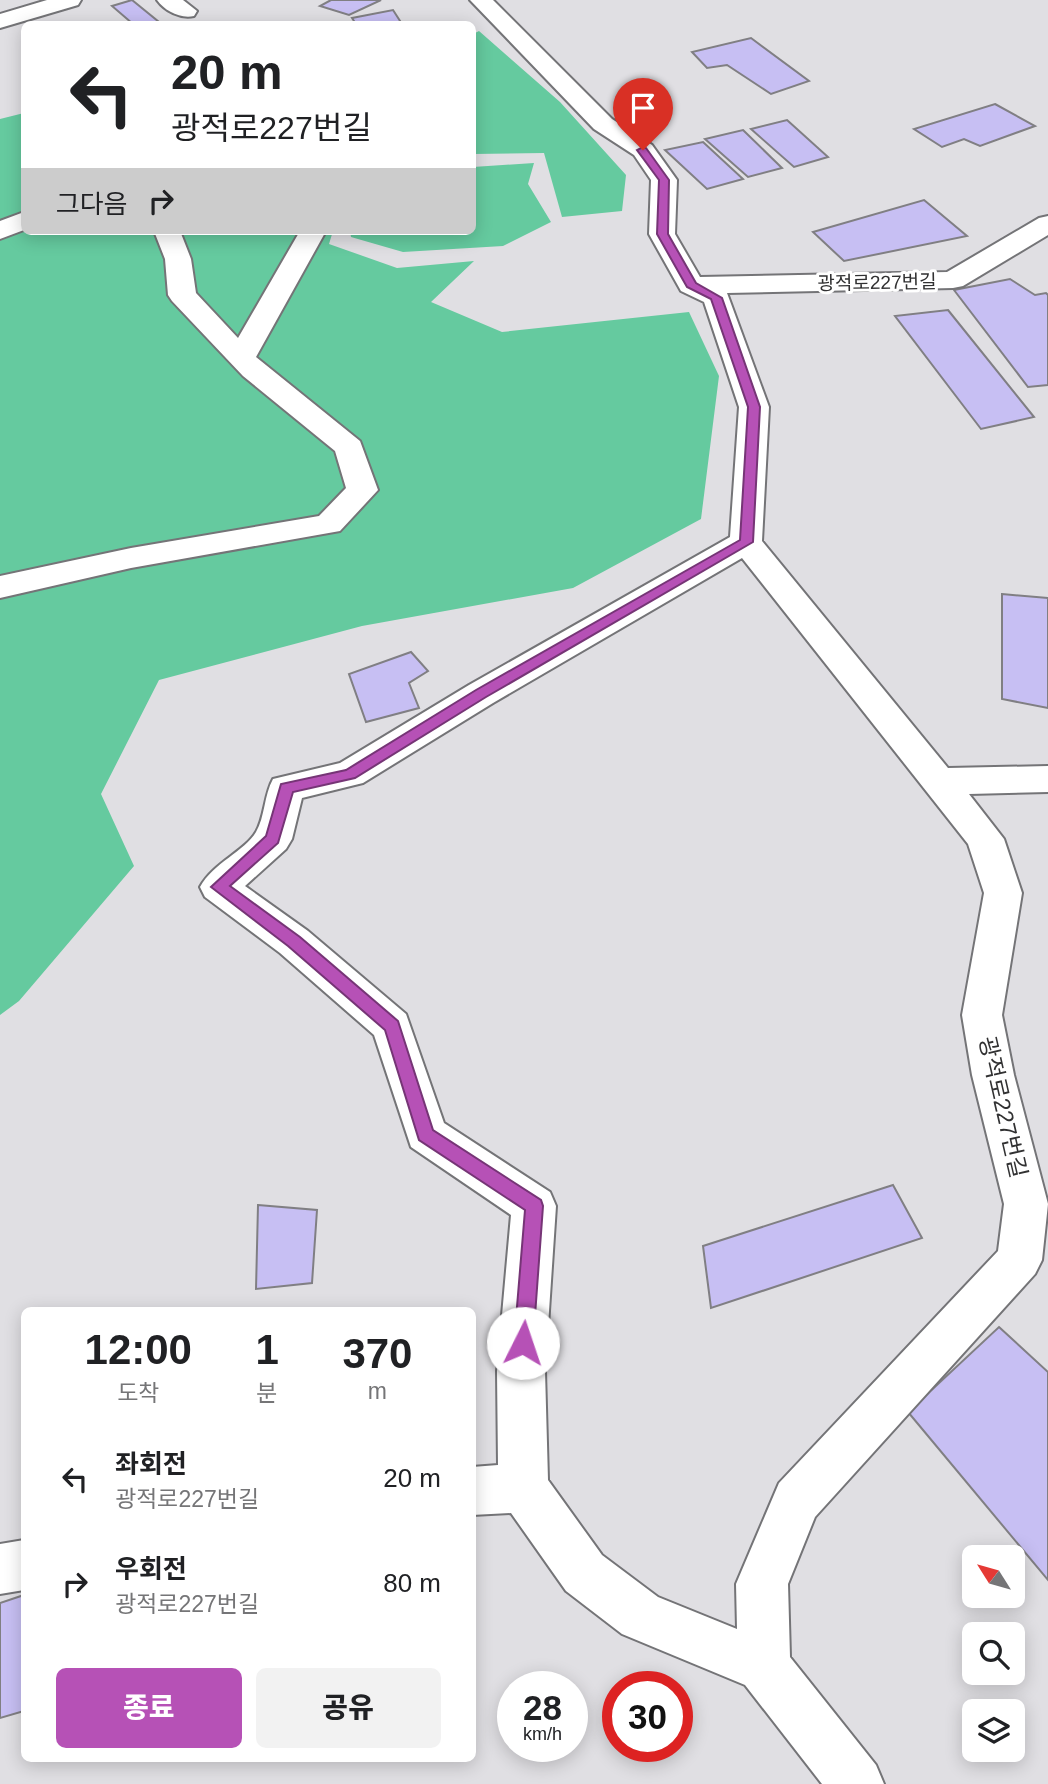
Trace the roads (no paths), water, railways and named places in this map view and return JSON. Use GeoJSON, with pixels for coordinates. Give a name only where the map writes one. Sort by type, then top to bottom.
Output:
{"type":"FeatureCollection","features":[{"type":"Feature","properties":{"kind":"street"},"geometry":{"type":"LineString","coordinates":[[0,21],[70,0]]}},
{"type":"Feature","properties":{"kind":"street"},"geometry":{"type":"LineString","coordinates":[[481,0],[603,124],[643,150],[664,180],[662,234],[691,285],[716,298],[754,407],[746,542],[481,694],[350,774],[286,788],[273,839],[219,887],[294,942],[392,1026],[426,1134],[534,1206],[521,1371],[523,1488],[584,1573],[640,1616],[764,1666],[857,1784]]}},
{"type":"Feature","properties":{"kind":"street"},"geometry":{"type":"LineString","coordinates":[[0,231],[21,221]]}},
{"type":"Feature","properties":{"kind":"street","name":"광적로227번길"},"geometry":{"type":"LineString","coordinates":[[691,285],[953,280],[1048,224]]}},
{"type":"Feature","properties":{"kind":"street"},"geometry":{"type":"LineString","coordinates":[[0,587],[131,558],[329,524],[362,491],[349,447],[253,370],[182,295],[178,259],[169,235]]}},
{"type":"Feature","properties":{"kind":"street"},"geometry":{"type":"LineString","coordinates":[[241,358],[311,235]]}},
{"type":"Feature","properties":{"kind":"street","name":"광적로227번길"},"geometry":{"type":"LineString","coordinates":[[746,542],[985,839],[1003,893],[982,1015],[993,1075],[1026,1203],[1019,1260],[797,1500],[762,1584],[764,1666]]}},
{"type":"Feature","properties":{"kind":"street"},"geometry":{"type":"LineString","coordinates":[[938,781],[1048,779]]}},
{"type":"Feature","properties":{"kind":"street"},"geometry":{"type":"LineString","coordinates":[[476,1491],[523,1488]]}},
{"type":"Feature","properties":{"kind":"street"},"geometry":{"type":"LineString","coordinates":[[0,1569],[21,1566]]}}]}
